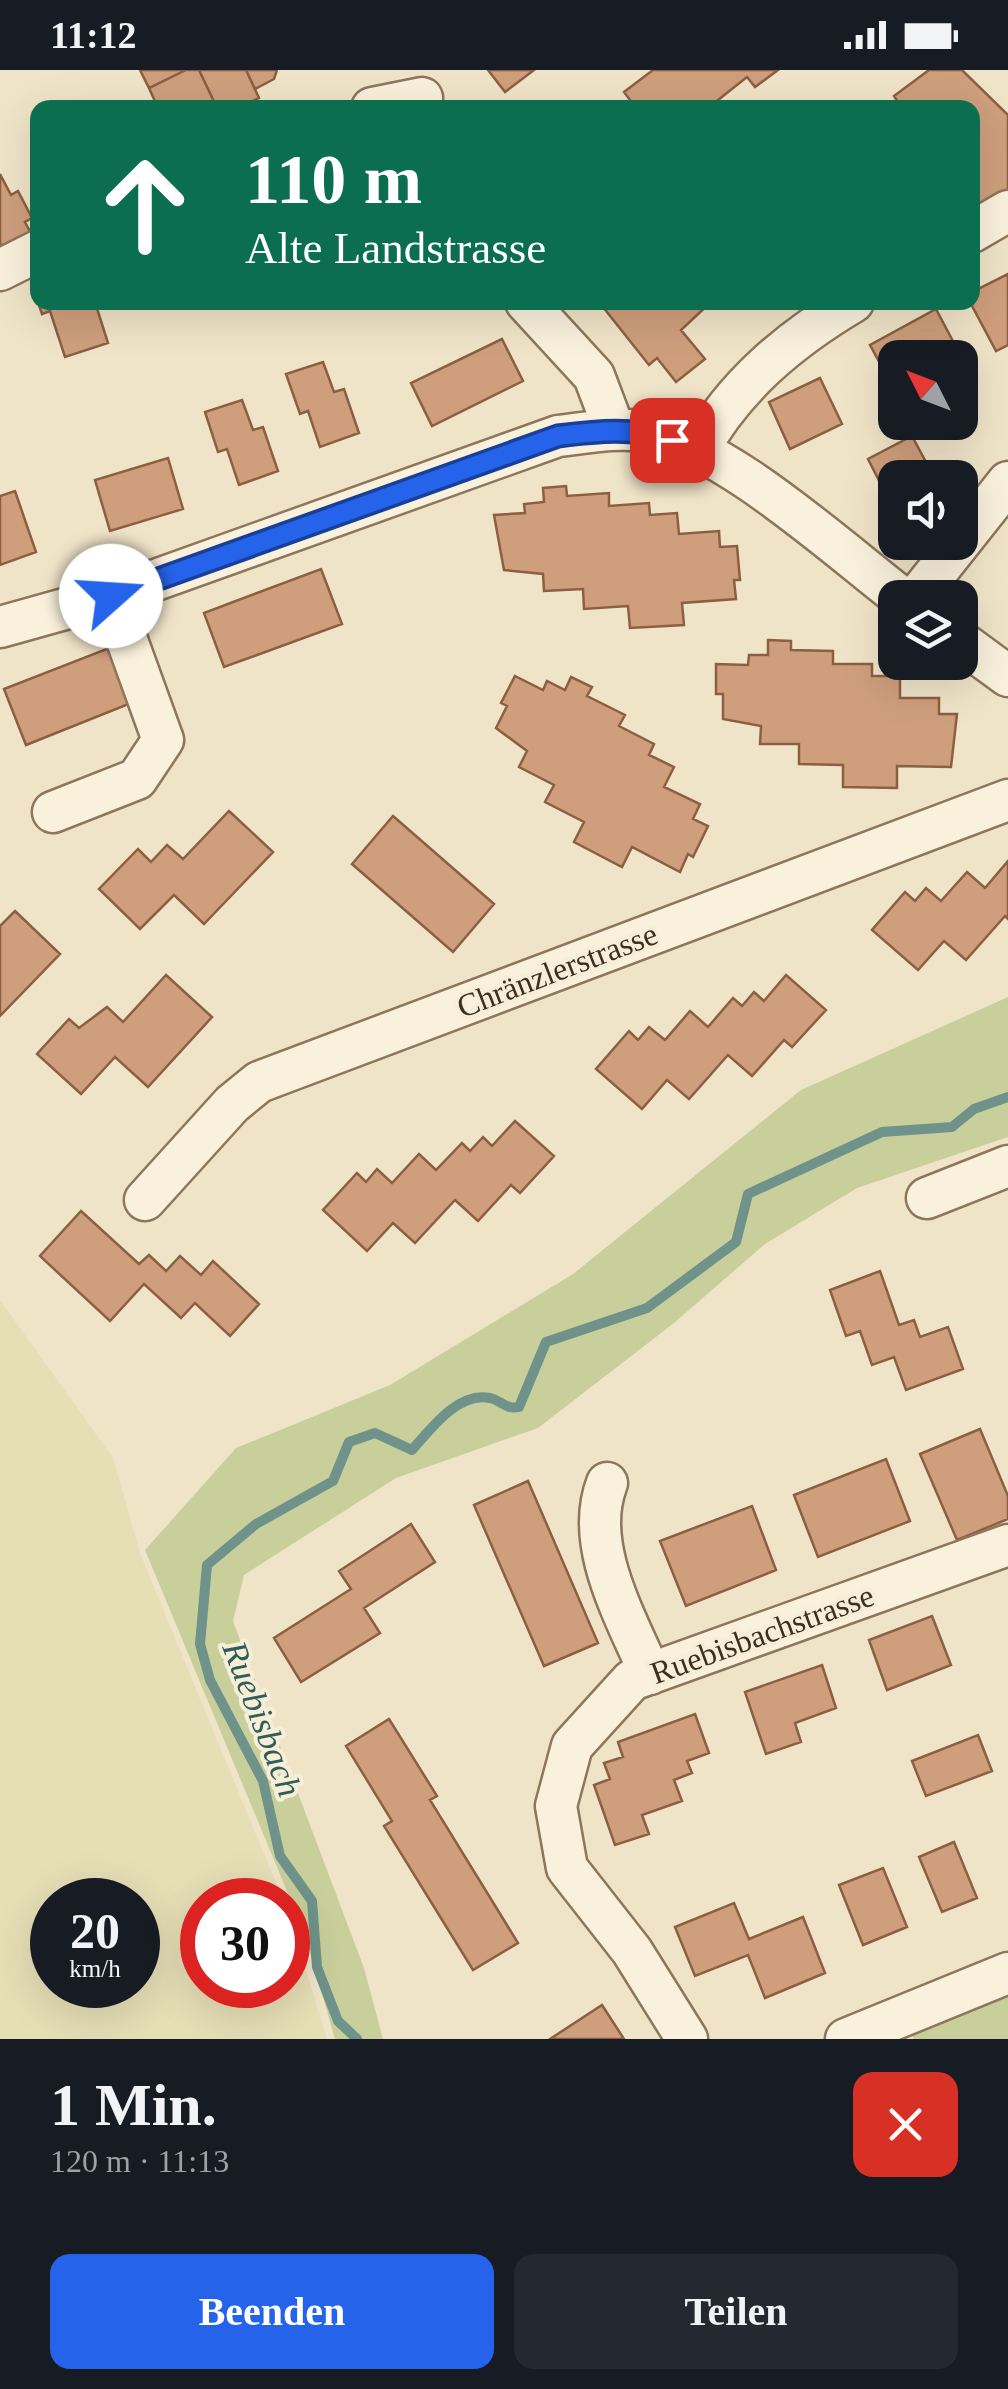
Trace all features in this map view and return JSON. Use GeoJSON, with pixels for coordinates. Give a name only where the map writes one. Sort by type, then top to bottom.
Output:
{"type":"FeatureCollection","features":[{"type":"Feature","properties":{"kind":"street"},"geometry":{"type":"LineString","coordinates":[[396,100],[421,92]]}},
{"type":"Feature","properties":{"kind":"street"},"geometry":{"type":"LineString","coordinates":[[980,227],[1008,211]]}},
{"type":"Feature","properties":{"kind":"street"},"geometry":{"type":"LineString","coordinates":[[0,270],[30,255]]}},
{"type":"Feature","properties":{"kind":"street"},"geometry":{"type":"LineString","coordinates":[[533,310],[594,376],[614,429]]}},
{"type":"Feature","properties":{"kind":"street"},"geometry":{"type":"LineString","coordinates":[[698,450],[723,406],[764,366],[842,310]]}},
{"type":"Feature","properties":{"kind":"street"},"geometry":{"type":"LineString","coordinates":[[0,627],[111,596],[558,436],[614,429],[647,432],[698,450],[731,470],[878,580]]}},
{"type":"Feature","properties":{"kind":"street"},"geometry":{"type":"LineString","coordinates":[[930,580],[1008,482]]}},
{"type":"Feature","properties":{"kind":"street"},"geometry":{"type":"LineString","coordinates":[[54,812],[137,780],[163,740],[111,596]]}},
{"type":"Feature","properties":{"kind":"street"},"geometry":{"type":"LineString","coordinates":[[978,654],[1008,676]]}},
{"type":"Feature","properties":{"kind":"street","name":"Chränzlerstrasse"},"geometry":{"type":"LineString","coordinates":[[145,1200],[232,1104],[259,1082],[1008,800]]}},
{"type":"Feature","properties":{"kind":"street"},"geometry":{"type":"LineString","coordinates":[[926,1198],[1008,1166]]}},
{"type":"Feature","properties":{"kind":"street"},"geometry":{"type":"LineString","coordinates":[[608,1483],[599,1504],[607,1572],[650,1674]]}},
{"type":"Feature","properties":{"kind":"street","name":"Ruebisbachstrasse"},"geometry":{"type":"LineString","coordinates":[[687,2039],[632,1951],[568,1868],[556,1806],[572,1746],[632,1680],[1008,1545]]}},
{"type":"Feature","properties":{"kind":"street"},"geometry":{"type":"LineString","coordinates":[[846,2039],[1008,1973]]}},
{"type":"Feature","properties":{"kind":"shaded area","name":"Ruebisbach"},"geometry":{"type":"Polygon","coordinates":[[[0,1300],[113,1458],[140,1553],[274,1878],[180,1878],[180,2008],[310,2008],[310,1983],[327,2039],[0,2039],[0,1300]]]}},
{"type":"Feature","properties":{"kind":"green space"},"geometry":{"type":"Polygon","coordinates":[[[1008,997],[1008,1137],[857,1188],[765,1244],[674,1323],[538,1428],[396,1478],[244,1575],[233,1621],[364,1968],[383,2039],[335,2039],[310,1953],[310,1878],[282,1878],[145,1550],[236,1448],[390,1385],[573,1274],[801,1090],[1008,997]]]}},
{"type":"Feature","properties":{"kind":"green space"},"geometry":{"type":"Polygon","coordinates":[[[1008,1997],[1008,2039],[914,2039],[912,2035],[1008,1997]]]}},
{"type":"Feature","properties":{"kind":"building"},"geometry":{"type":"Polygon","coordinates":[[[140,70],[186,70],[149,88],[140,70]]]}},
{"type":"Feature","properties":{"kind":"building"},"geometry":{"type":"Polygon","coordinates":[[[186,70],[199,70],[213,100],[154,100],[149,88],[186,70]]]}},
{"type":"Feature","properties":{"kind":"building"},"geometry":{"type":"Polygon","coordinates":[[[199,70],[246,70],[259,98],[255,100],[213,100],[199,70]]]}},
{"type":"Feature","properties":{"kind":"building"},"geometry":{"type":"Polygon","coordinates":[[[246,70],[277,70],[274,79],[255,89],[246,70]]]}},
{"type":"Feature","properties":{"kind":"building"},"geometry":{"type":"Polygon","coordinates":[[[488,70],[534,70],[505,92],[488,70]]]}},
{"type":"Feature","properties":{"kind":"building"},"geometry":{"type":"Polygon","coordinates":[[[653,70],[778,70],[755,87],[747,77],[718,100],[630,100],[624,92],[653,70]]]}},
{"type":"Feature","properties":{"kind":"building"},"geometry":{"type":"Polygon","coordinates":[[[929,70],[962,70],[1008,115],[1008,191],[980,204],[980,100],[897,100],[894,96],[929,70]]]}},
{"type":"Feature","properties":{"kind":"building"},"geometry":{"type":"Polygon","coordinates":[[[0,174],[11,195],[18,191],[30,214],[25,222],[30,246],[8,258],[0,243],[0,174]]]}},
{"type":"Feature","properties":{"kind":"building"},"geometry":{"type":"Polygon","coordinates":[[[1008,274],[1008,345],[996,351],[974,310],[980,310],[980,288],[1008,274]]]}},
{"type":"Feature","properties":{"kind":"building"},"geometry":{"type":"Polygon","coordinates":[[[41,310],[98,310],[108,343],[65,357],[50,311],[42,314],[41,310]]]}},
{"type":"Feature","properties":{"kind":"building"},"geometry":{"type":"Polygon","coordinates":[[[605,310],[702,310],[681,330],[705,359],[676,382],[657,358],[649,365],[605,310]]]}},
{"type":"Feature","properties":{"kind":"building"},"geometry":{"type":"Polygon","coordinates":[[[934,310],[952,340],[879,340],[934,310]]]}},
{"type":"Feature","properties":{"kind":"building"},"geometry":{"type":"Polygon","coordinates":[[[502,339],[523,381],[432,426],[411,383],[502,339]]]}},
{"type":"Feature","properties":{"kind":"building"},"geometry":{"type":"Polygon","coordinates":[[[878,341],[878,360],[870,345],[878,341]]]}},
{"type":"Feature","properties":{"kind":"building"},"geometry":{"type":"Polygon","coordinates":[[[323,362],[334,392],[344,389],[359,433],[320,447],[308,411],[300,414],[286,374],[323,362]]]}},
{"type":"Feature","properties":{"kind":"building"},"geometry":{"type":"Polygon","coordinates":[[[820,378],[842,424],[790,449],[769,402],[820,378]]]}},
{"type":"Feature","properties":{"kind":"building"},"geometry":{"type":"Polygon","coordinates":[[[242,400],[253,430],[263,427],[278,471],[239,485],[227,449],[218,452],[205,412],[242,400]]]}},
{"type":"Feature","properties":{"kind":"building"},"geometry":{"type":"Polygon","coordinates":[[[904,440],[914,440],[925,460],[878,460],[878,479],[868,459],[904,440]]]}},
{"type":"Feature","properties":{"kind":"building"},"geometry":{"type":"Polygon","coordinates":[[[168,458],[183,509],[110,531],[95,480],[168,458]]]}},
{"type":"Feature","properties":{"kind":"building"},"geometry":{"type":"Polygon","coordinates":[[[566,486],[567,496],[609,493],[609,506],[649,503],[650,515],[677,513],[679,534],[719,531],[720,547],[737,546],[740,580],[734,580],[736,599],[682,603],[684,625],[630,628],[628,606],[584,609],[583,589],[544,591],[543,574],[504,570],[494,515],[525,513],[524,504],[544,502],[543,488],[566,486]]]}},
{"type":"Feature","properties":{"kind":"building"},"geometry":{"type":"Polygon","coordinates":[[[15,491],[36,552],[0,565],[0,496],[15,491]]]}},
{"type":"Feature","properties":{"kind":"building"},"geometry":{"type":"Polygon","coordinates":[[[321,569],[342,624],[224,667],[204,613],[321,569]]]}},
{"type":"Feature","properties":{"kind":"building"},"geometry":{"type":"Polygon","coordinates":[[[768,640],[791,641],[791,650],[833,651],[833,664],[872,664],[872,676],[878,676],[878,680],[900,680],[900,698],[939,698],[939,714],[957,714],[951,767],[897,766],[897,788],[843,787],[843,765],[799,764],[799,744],[760,744],[761,726],[723,719],[723,694],[716,694],[716,664],[748,665],[749,655],[768,655],[768,640]]]}},
{"type":"Feature","properties":{"kind":"building"},"geometry":{"type":"Polygon","coordinates":[[[109,648],[131,703],[26,745],[4,689],[109,648]]]}},
{"type":"Feature","properties":{"kind":"building"},"geometry":{"type":"Polygon","coordinates":[[[515,676],[543,690],[547,681],[565,690],[571,677],[592,687],[587,696],[625,715],[619,726],[654,744],[649,755],[674,767],[664,787],[700,804],[693,819],[708,826],[693,857],[688,854],[680,872],[632,847],[622,867],[574,842],[584,822],[545,802],[554,785],[519,767],[527,751],[496,728],[507,706],[501,703],[515,676]]]}},
{"type":"Feature","properties":{"kind":"building"},"geometry":{"type":"Polygon","coordinates":[[[229,811],[273,852],[204,924],[174,895],[140,929],[99,889],[138,849],[151,862],[167,845],[183,859],[229,811]]]}},
{"type":"Feature","properties":{"kind":"building"},"geometry":{"type":"Polygon","coordinates":[[[393,816],[494,904],[453,952],[352,864],[393,816]]]}},
{"type":"Feature","properties":{"kind":"building"},"geometry":{"type":"Polygon","coordinates":[[[1008,861],[1008,919],[1005,916],[966,960],[944,941],[918,970],[872,930],[905,892],[915,901],[926,888],[941,901],[967,872],[985,888],[1008,861]]]}},
{"type":"Feature","properties":{"kind":"building"},"geometry":{"type":"Polygon","coordinates":[[[15,911],[60,954],[0,1016],[0,926],[15,911]]]}},
{"type":"Feature","properties":{"kind":"building"},"geometry":{"type":"Polygon","coordinates":[[[166,975],[212,1017],[148,1087],[115,1057],[81,1094],[37,1054],[69,1019],[79,1028],[107,1007],[123,1022],[166,975]]]}},
{"type":"Feature","properties":{"kind":"building"},"geometry":{"type":"Polygon","coordinates":[[[786,975],[826,1010],[792,1047],[784,1040],[752,1076],[728,1055],[689,1099],[667,1080],[642,1109],[596,1069],[629,1031],[638,1040],[649,1027],[665,1040],[690,1011],[708,1027],[733,998],[742,1006],[754,992],[764,1001],[786,975]]]}},
{"type":"Feature","properties":{"kind":"building"},"geometry":{"type":"Polygon","coordinates":[[[515,1121],[554,1156],[520,1193],[511,1185],[478,1221],[455,1200],[415,1243],[393,1223],[367,1251],[323,1210],[357,1173],[366,1182],[377,1169],[392,1183],[419,1154],[436,1170],[462,1143],[470,1151],[483,1137],[492,1146],[515,1121]]]}},
{"type":"Feature","properties":{"kind":"building"},"geometry":{"type":"Polygon","coordinates":[[[81,1211],[139,1264],[149,1255],[166,1271],[180,1256],[201,1275],[213,1261],[259,1304],[230,1336],[195,1303],[181,1318],[144,1284],[110,1321],[40,1256],[81,1211]]]}},
{"type":"Feature","properties":{"kind":"building"},"geometry":{"type":"Polygon","coordinates":[[[880,1271],[899,1325],[914,1320],[920,1337],[948,1327],[963,1369],[906,1390],[894,1357],[872,1365],[860,1331],[846,1336],[830,1290],[880,1271]]]}},
{"type":"Feature","properties":{"kind":"building"},"geometry":{"type":"Polygon","coordinates":[[[980,1429],[1008,1496],[1008,1519],[957,1540],[920,1454],[980,1429]]]}},
{"type":"Feature","properties":{"kind":"building"},"geometry":{"type":"Polygon","coordinates":[[[886,1459],[910,1521],[818,1557],[794,1495],[886,1459]]]}},
{"type":"Feature","properties":{"kind":"building"},"geometry":{"type":"Polygon","coordinates":[[[528,1481],[598,1643],[544,1666],[474,1505],[528,1481]]]}},
{"type":"Feature","properties":{"kind":"building"},"geometry":{"type":"Polygon","coordinates":[[[752,1506],[776,1570],[686,1606],[660,1541],[752,1506]]]}},
{"type":"Feature","properties":{"kind":"building"},"geometry":{"type":"Polygon","coordinates":[[[411,1524],[435,1562],[364,1608],[380,1633],[301,1682],[274,1638],[351,1589],[339,1571],[411,1524]]]}},
{"type":"Feature","properties":{"kind":"building"},"geometry":{"type":"Polygon","coordinates":[[[932,1616],[951,1665],[887,1690],[869,1640],[932,1616]]]}},
{"type":"Feature","properties":{"kind":"building"},"geometry":{"type":"Polygon","coordinates":[[[822,1665],[836,1708],[795,1723],[801,1742],[766,1754],[745,1692],[822,1665]]]}},
{"type":"Feature","properties":{"kind":"building"},"geometry":{"type":"Polygon","coordinates":[[[695,1714],[709,1753],[687,1761],[692,1773],[674,1780],[682,1801],[642,1815],[649,1834],[615,1845],[594,1785],[610,1779],[604,1763],[623,1757],[618,1742],[695,1714]]]}},
{"type":"Feature","properties":{"kind":"building"},"geometry":{"type":"Polygon","coordinates":[[[389,1719],[437,1796],[430,1800],[518,1943],[473,1970],[384,1826],[392,1821],[346,1746],[389,1719]]]}},
{"type":"Feature","properties":{"kind":"building"},"geometry":{"type":"Polygon","coordinates":[[[978,1735],[992,1771],[926,1796],[912,1761],[978,1735]]]}},
{"type":"Feature","properties":{"kind":"building"},"geometry":{"type":"Polygon","coordinates":[[[954,1842],[977,1898],[942,1912],[919,1857],[954,1842]]]}},
{"type":"Feature","properties":{"kind":"building"},"geometry":{"type":"Polygon","coordinates":[[[883,1868],[907,1927],[863,1945],[839,1885],[883,1868]]]}},
{"type":"Feature","properties":{"kind":"building"},"geometry":{"type":"Polygon","coordinates":[[[734,1903],[749,1939],[803,1917],[825,1973],[765,1998],[748,1955],[695,1976],[675,1927],[734,1903]]]}},
{"type":"Feature","properties":{"kind":"building"},"geometry":{"type":"Polygon","coordinates":[[[602,2005],[624,2039],[550,2039],[602,2005]]]}},
{"type":"Feature","properties":{"kind":"waterway","name":"Ruebisbach"},"geometry":{"type":"LineString","coordinates":[[357,2039],[338,2021],[317,1967],[312,1901],[280,1856],[263,1781],[210,1680],[200,1644],[207,1565],[256,1524],[333,1481],[349,1442],[375,1433],[412,1450],[436,1423],[467,1400],[490,1398],[519,1407],[546,1342],[647,1308],[736,1242],[748,1194],[882,1132],[952,1127],[974,1109],[1008,1097]]}},
{"type":"Feature","properties":{"kind":"route"},"geometry":{"type":"LineString","coordinates":[[111,596],[558,436],[614,429],[647,432],[672,440]]}}]}
